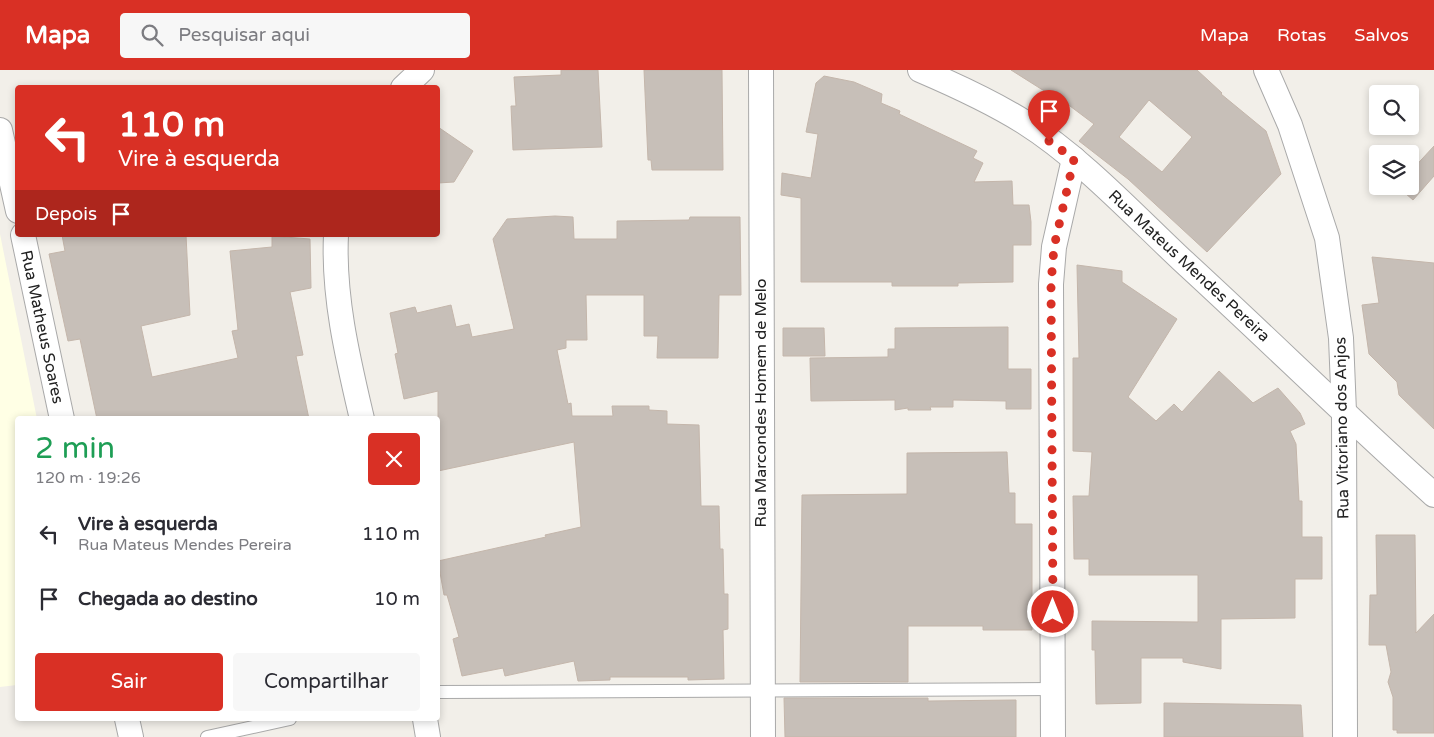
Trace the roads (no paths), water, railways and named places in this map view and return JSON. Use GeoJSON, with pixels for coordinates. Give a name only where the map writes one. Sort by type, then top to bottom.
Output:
{"type":"FeatureCollection","features":[{"type":"Feature","properties":{"kind":"street"},"geometry":{"type":"LineString","coordinates":[[406,85],[422,70]]}},
{"type":"Feature","properties":{"kind":"street","name":"Rua Marcondes Homem de Melo"},"geometry":{"type":"LineString","coordinates":[[761,70],[763,737]]}},
{"type":"Feature","properties":{"kind":"street","name":"Rua Mateus Mendes Pereira"},"geometry":{"type":"LineString","coordinates":[[920,70],[954,84],[1024,122],[1074,159],[1434,495]]}},
{"type":"Feature","properties":{"kind":"street","name":"Rua Vitoriano dos Anjos"},"geometry":{"type":"LineString","coordinates":[[1266,70],[1290,125],[1327,238],[1341,338],[1344,412],[1345,737]]}},
{"type":"Feature","properties":{"kind":"street"},"geometry":{"type":"LineString","coordinates":[[0,130],[15,198]]}},
{"type":"Feature","properties":{"kind":"street"},"geometry":{"type":"LineString","coordinates":[[1053,737],[1051,284],[1054,247],[1074,159]]}},
{"type":"Feature","properties":{"kind":"street","name":"Rua Matheus Soares"},"geometry":{"type":"LineString","coordinates":[[23,237],[61,416]]}},
{"type":"Feature","properties":{"kind":"street"},"geometry":{"type":"LineString","coordinates":[[336,237],[335,256],[338,293],[361,416]]}},
{"type":"Feature","properties":{"kind":"street"},"geometry":{"type":"LineString","coordinates":[[127,721],[131,737]]}},
{"type":"Feature","properties":{"kind":"street"},"geometry":{"type":"LineString","coordinates":[[425,721],[428,737]]}},
{"type":"Feature","properties":{"kind":"lane"},"geometry":{"type":"LineString","coordinates":[[440,692],[1054,689]]}},
{"type":"Feature","properties":{"kind":"lane"},"geometry":{"type":"LineString","coordinates":[[207,737],[281,721]]}}]}
